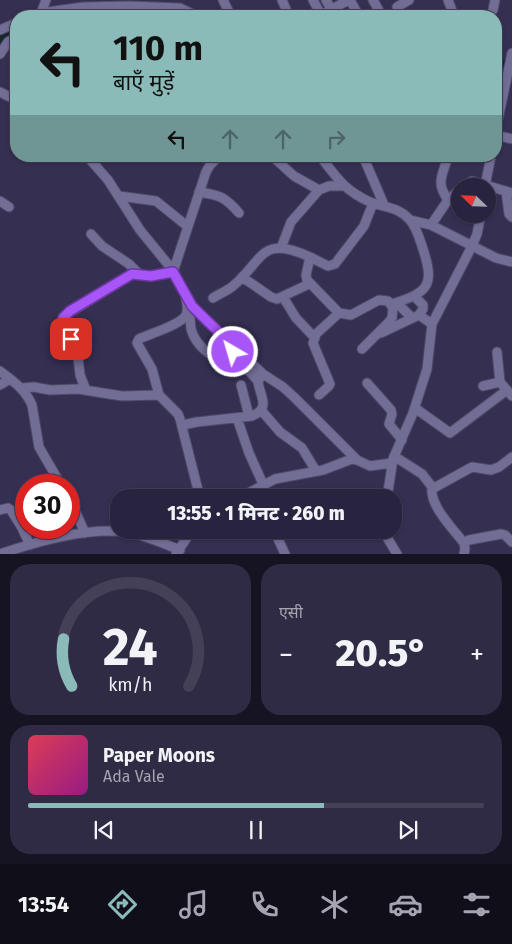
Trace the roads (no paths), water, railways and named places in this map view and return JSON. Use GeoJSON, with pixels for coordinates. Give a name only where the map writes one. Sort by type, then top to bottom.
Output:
{"type":"FeatureCollection","features":[{"type":"Feature","properties":{"kind":"street"},"geometry":{"type":"LineString","coordinates":[[337,10],[349,0]]}},
{"type":"Feature","properties":{"kind":"street"},"geometry":{"type":"LineString","coordinates":[[397,7],[409,0]]}},
{"type":"Feature","properties":{"kind":"street"},"geometry":{"type":"LineString","coordinates":[[493,10],[495,0]]}},
{"type":"Feature","properties":{"kind":"street"},"geometry":{"type":"LineString","coordinates":[[72,10],[94,6],[158,6],[184,10]]}},
{"type":"Feature","properties":{"kind":"street"},"geometry":{"type":"LineString","coordinates":[[0,54],[10,40]]}},
{"type":"Feature","properties":{"kind":"street"},"geometry":{"type":"LineString","coordinates":[[502,92],[512,53]]}},
{"type":"Feature","properties":{"kind":"street"},"geometry":{"type":"LineString","coordinates":[[92,162],[108,180],[140,230],[173,272],[186,298],[197,312],[260,377],[283,387],[357,460]]}},
{"type":"Feature","properties":{"kind":"street"},"geometry":{"type":"LineString","coordinates":[[173,272],[199,192],[213,162]]}},
{"type":"Feature","properties":{"kind":"street"},"geometry":{"type":"LineString","coordinates":[[279,162],[294,176],[319,190]]}},
{"type":"Feature","properties":{"kind":"street"},"geometry":{"type":"LineString","coordinates":[[325,162],[343,186],[373,203],[395,209],[410,220],[415,227],[429,274],[425,288],[415,297],[394,304]]}},
{"type":"Feature","properties":{"kind":"street"},"geometry":{"type":"LineString","coordinates":[[366,162],[384,205]]}},
{"type":"Feature","properties":{"kind":"street"},"geometry":{"type":"LineString","coordinates":[[446,162],[440,185],[442,192],[448,200]]}},
{"type":"Feature","properties":{"kind":"street"},"geometry":{"type":"LineString","coordinates":[[487,178],[490,162]]}},
{"type":"Feature","properties":{"kind":"street"},"geometry":{"type":"LineString","coordinates":[[281,248],[291,222],[319,190],[329,186],[343,186]]}},
{"type":"Feature","properties":{"kind":"street"},"geometry":{"type":"LineString","coordinates":[[496,189],[509,192],[509,214],[512,217]]}},
{"type":"Feature","properties":{"kind":"street"},"geometry":{"type":"LineString","coordinates":[[199,192],[225,198],[239,213]]}},
{"type":"Feature","properties":{"kind":"street"},"geometry":{"type":"LineString","coordinates":[[119,196],[156,202],[188,226]]}},
{"type":"Feature","properties":{"kind":"street"},"geometry":{"type":"LineString","coordinates":[[431,225],[451,197]]}},
{"type":"Feature","properties":{"kind":"street"},"geometry":{"type":"LineString","coordinates":[[0,201],[9,208]]}},
{"type":"Feature","properties":{"kind":"street"},"geometry":{"type":"LineString","coordinates":[[212,298],[232,287],[266,251],[281,248],[299,252],[328,266],[334,264],[364,226],[373,203]]}},
{"type":"Feature","properties":{"kind":"street"},"geometry":{"type":"LineString","coordinates":[[410,220],[431,225],[496,258],[512,262]]}},
{"type":"Feature","properties":{"kind":"street"},"geometry":{"type":"LineString","coordinates":[[388,489],[393,459],[415,408],[427,369],[432,324],[472,246],[478,223]]}},
{"type":"Feature","properties":{"kind":"street"},"geometry":{"type":"LineString","coordinates":[[91,234],[102,246],[130,264],[139,274]]}},
{"type":"Feature","properties":{"kind":"street"},"geometry":{"type":"LineString","coordinates":[[310,257],[306,276],[309,284],[339,313],[351,315],[379,300],[388,301],[415,317],[432,324]]}},
{"type":"Feature","properties":{"kind":"street"},"geometry":{"type":"LineString","coordinates":[[86,390],[80,375],[78,357],[63,318],[70,311],[128,276],[139,274],[151,276],[173,272]]}},
{"type":"Feature","properties":{"kind":"street"},"geometry":{"type":"LineString","coordinates":[[242,276],[271,297],[277,299],[309,284]]}},
{"type":"Feature","properties":{"kind":"street"},"geometry":{"type":"LineString","coordinates":[[283,297],[296,318],[315,338]]}},
{"type":"Feature","properties":{"kind":"street"},"geometry":{"type":"LineString","coordinates":[[362,348],[388,327],[415,317],[424,307],[415,297]]}},
{"type":"Feature","properties":{"kind":"street"},"geometry":{"type":"LineString","coordinates":[[186,298],[186,315],[191,322],[191,332],[204,349],[213,356],[223,360],[228,359],[233,350]]}},
{"type":"Feature","properties":{"kind":"street"},"geometry":{"type":"LineString","coordinates":[[388,327],[392,318],[394,304]]}},
{"type":"Feature","properties":{"kind":"street"},"geometry":{"type":"LineString","coordinates":[[319,395],[330,384],[314,347],[315,338],[339,313]]}},
{"type":"Feature","properties":{"kind":"street"},"geometry":{"type":"LineString","coordinates":[[186,315],[180,321],[137,341],[152,369],[159,395],[178,414],[183,425],[198,489]]}},
{"type":"Feature","properties":{"kind":"street"},"geometry":{"type":"LineString","coordinates":[[415,408],[450,433],[510,393],[500,382],[497,352]]}},
{"type":"Feature","properties":{"kind":"street"},"geometry":{"type":"LineString","coordinates":[[0,370],[22,388],[32,405],[39,447],[55,474]]}},
{"type":"Feature","properties":{"kind":"street"},"geometry":{"type":"LineString","coordinates":[[183,425],[258,414],[264,404],[260,377]]}},
{"type":"Feature","properties":{"kind":"street"},"geometry":{"type":"LineString","coordinates":[[0,385],[10,378]]}},
{"type":"Feature","properties":{"kind":"street"},"geometry":{"type":"LineString","coordinates":[[483,386],[500,382]]}},
{"type":"Feature","properties":{"kind":"street"},"geometry":{"type":"LineString","coordinates":[[367,384],[391,410],[389,424],[402,440]]}},
{"type":"Feature","properties":{"kind":"street"},"geometry":{"type":"LineString","coordinates":[[241,385],[249,416]]}},
{"type":"Feature","properties":{"kind":"street"},"geometry":{"type":"LineString","coordinates":[[22,388],[86,390],[122,396],[159,395]]}},
{"type":"Feature","properties":{"kind":"street"},"geometry":{"type":"LineString","coordinates":[[261,410],[280,432],[302,448],[316,471]]}},
{"type":"Feature","properties":{"kind":"street"},"geometry":{"type":"LineString","coordinates":[[237,418],[248,454],[263,484]]}},
{"type":"Feature","properties":{"kind":"street"},"geometry":{"type":"LineString","coordinates":[[464,554],[464,543],[439,511],[431,493],[433,488],[472,467],[491,470],[512,457]]}},
{"type":"Feature","properties":{"kind":"street"},"geometry":{"type":"LineString","coordinates":[[260,489],[263,484],[283,477],[316,471],[352,459],[370,466],[393,459],[422,474],[433,488]]}},
{"type":"Feature","properties":{"kind":"street"},"geometry":{"type":"LineString","coordinates":[[0,510],[8,508],[11,510],[30,545]]}},
{"type":"Feature","properties":{"kind":"street"},"geometry":{"type":"LineString","coordinates":[[80,521],[85,532]]}},
{"type":"Feature","properties":{"kind":"street"},"geometry":{"type":"LineString","coordinates":[[0,554],[85,532],[126,532],[145,537],[178,552],[186,539]]}},
{"type":"Feature","properties":{"kind":"street"},"geometry":{"type":"LineString","coordinates":[[464,543],[469,540],[501,534],[512,543]]}},
{"type":"Feature","properties":{"kind":"street"},"geometry":{"type":"LineString","coordinates":[[278,539],[285,554]]}},
{"type":"Feature","properties":{"kind":"street"},"geometry":{"type":"LineString","coordinates":[[388,539],[397,554]]}},
{"type":"Feature","properties":{"kind":"waterway"},"geometry":{"type":"LineString","coordinates":[[0,38],[10,34]]}},
{"type":"Feature","properties":{"kind":"waterway"},"geometry":{"type":"LineString","coordinates":[[502,65],[512,69]]}}]}
